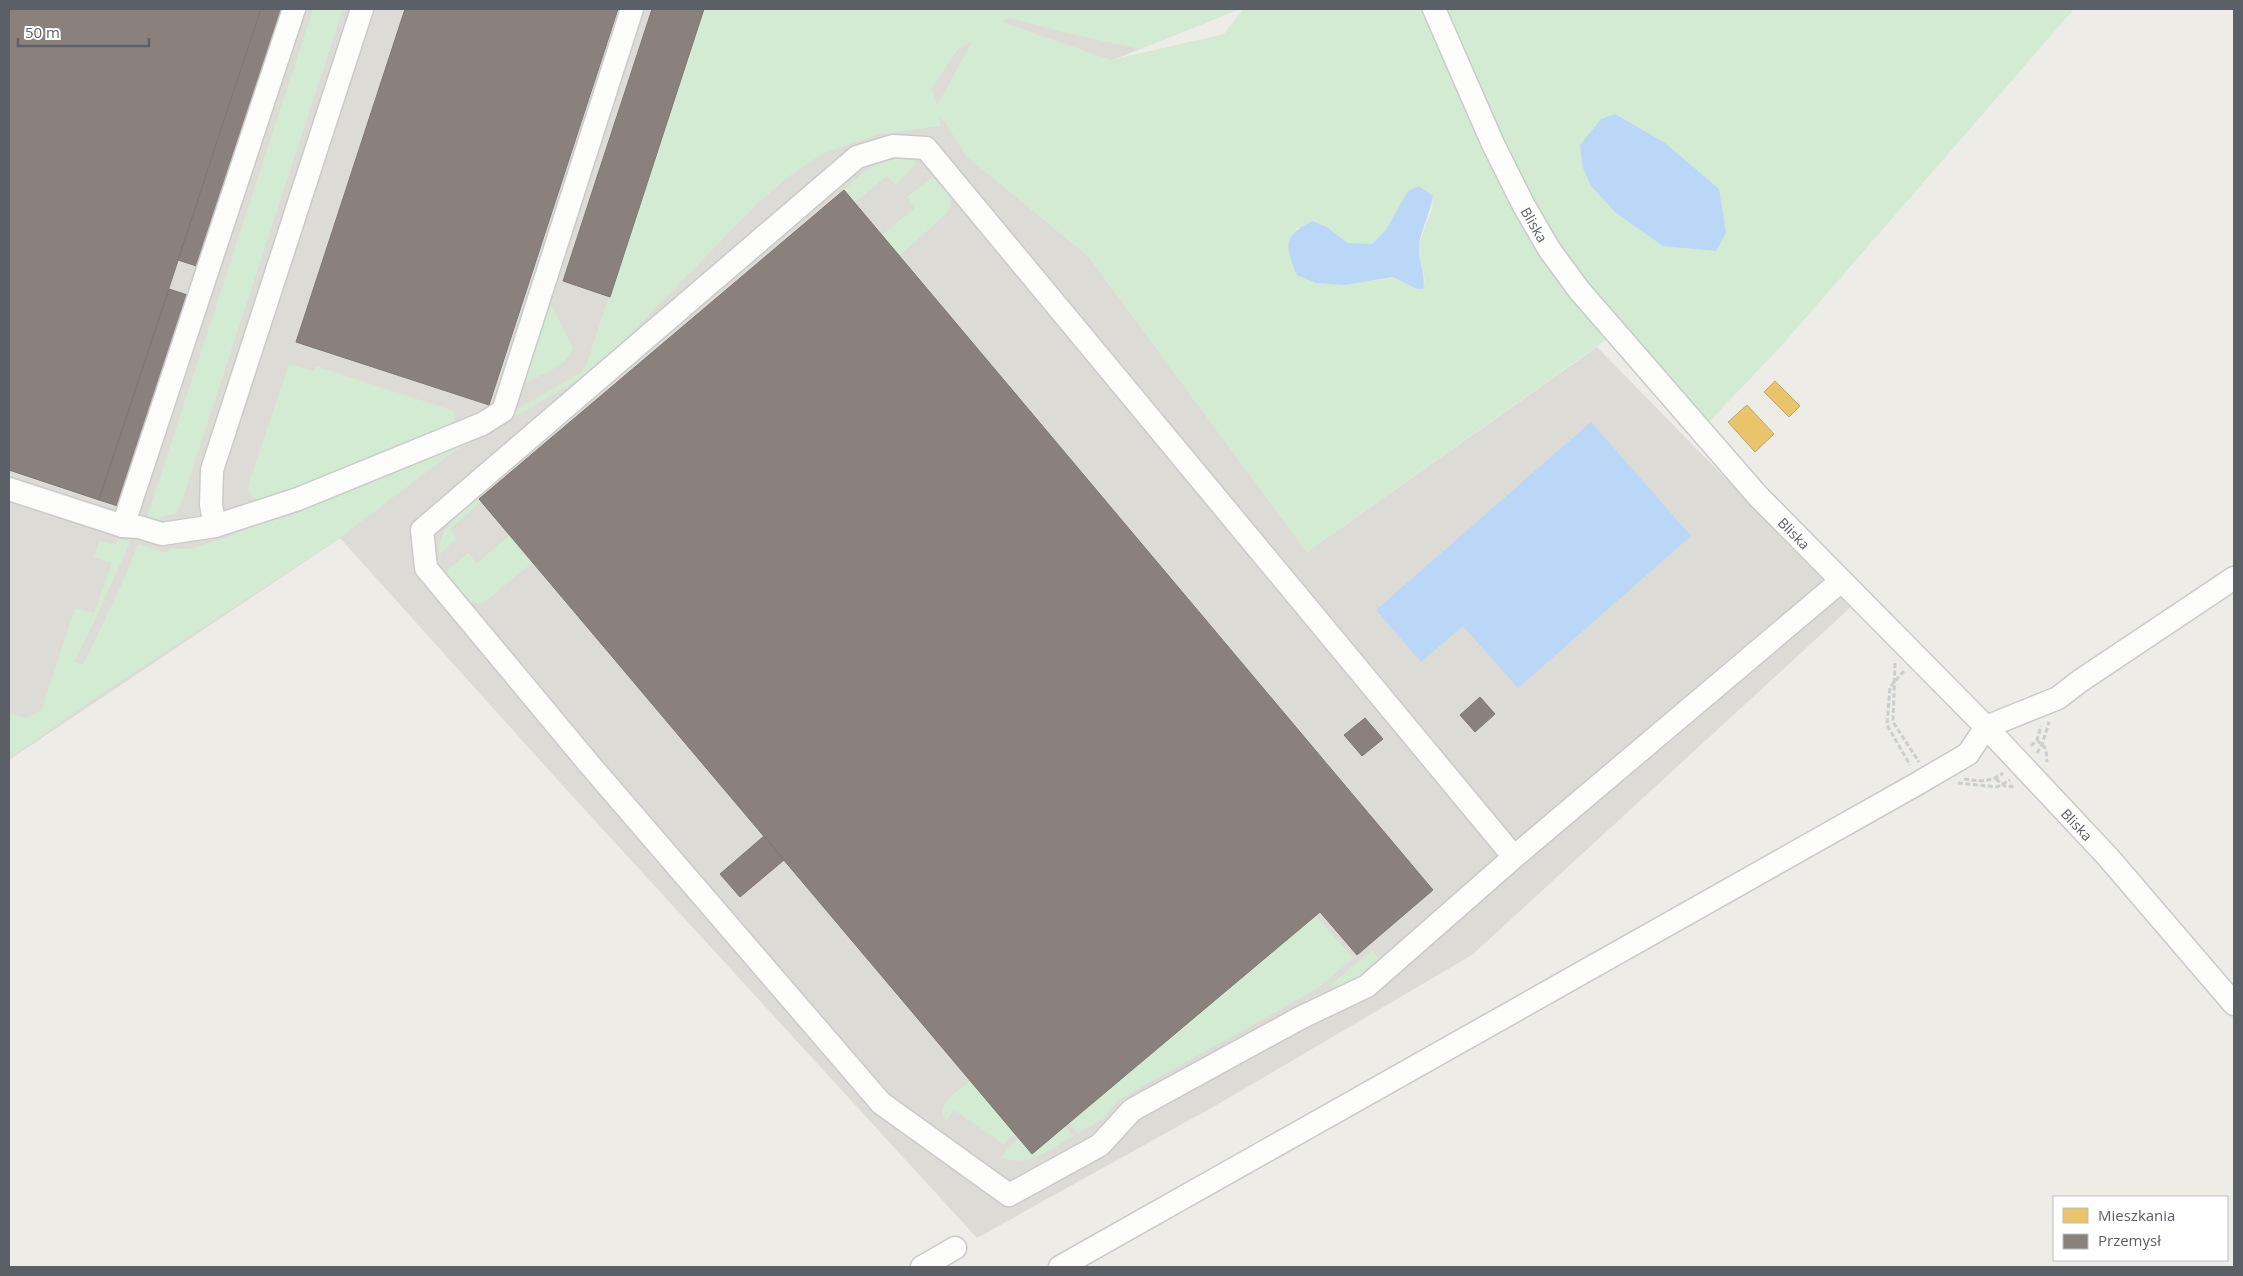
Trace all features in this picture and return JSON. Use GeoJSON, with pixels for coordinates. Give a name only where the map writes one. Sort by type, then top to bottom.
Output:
{"type":"FeatureCollection","features":[{"type":"Feature","properties":{"kind":"street"},"geometry":{"type":"LineString","coordinates":[[123,526],[294,9]]}},
{"type":"Feature","properties":{"kind":"street"},"geometry":{"type":"LineString","coordinates":[[215,526],[211,505],[212,470],[362,9]]}},
{"type":"Feature","properties":{"kind":"street"},"geometry":{"type":"LineString","coordinates":[[9,489],[123,526],[139,527],[162,534],[215,526],[298,499],[482,424],[503,411],[632,9]]}},
{"type":"Feature","properties":{"kind":"street","name":"Bliska"},"geometry":{"type":"LineString","coordinates":[[1434,9],[1493,144],[1523,204],[1549,249],[1579,290],[1751,488],[1986,728],[2108,857],[2234,1004]]}},
{"type":"Feature","properties":{"kind":"street"},"geometry":{"type":"LineString","coordinates":[[1514,857],[926,148],[893,146],[857,157],[422,530],[426,568],[590,765],[881,1103],[1010,1194],[1100,1145],[1132,1110],[1300,1018],[1367,986],[1514,857],[1841,581]]}},
{"type":"Feature","properties":{"kind":"street"},"geometry":{"type":"LineString","coordinates":[[1060,1267],[1922,776],[1968,754],[1986,728],[2058,698],[2080,681],[2234,578]]}},
{"type":"Feature","properties":{"kind":"street"},"geometry":{"type":"LineString","coordinates":[[922,1267],[955,1248]]}},
{"type":"Feature","properties":{"kind":"path"},"geometry":{"type":"LineString","coordinates":[[1890,658],[1896,664],[1893,722],[1922,776]]}},
{"type":"Feature","properties":{"kind":"path"},"geometry":{"type":"LineString","coordinates":[[1906,669],[1890,687],[1887,725],[1922,776]]}},
{"type":"Feature","properties":{"kind":"path"},"geometry":{"type":"LineString","coordinates":[[2035,757],[2042,745],[2058,698]]}},
{"type":"Feature","properties":{"kind":"path"},"geometry":{"type":"LineString","coordinates":[[2028,750],[2037,740],[2042,724]]}},
{"type":"Feature","properties":{"kind":"path"},"geometry":{"type":"LineString","coordinates":[[2037,740],[2046,749],[2046,770]]}},
{"type":"Feature","properties":{"kind":"path"},"geometry":{"type":"LineString","coordinates":[[1956,779],[1984,781],[1996,779],[2004,773]]}},
{"type":"Feature","properties":{"kind":"path"},"geometry":{"type":"LineString","coordinates":[[1948,782],[1997,787],[2011,779]]}},
{"type":"Feature","properties":{"kind":"shaded area"},"geometry":{"type":"Polygon","coordinates":[[[9,9],[1240,9],[948,126],[967,156],[1088,256],[1307,552],[1597,347],[1851,607],[1472,955],[1220,1103],[977,1238],[565,788],[340,538],[9,760],[9,9]]]}},
{"type":"Feature","properties":{"kind":"green space"},"geometry":{"type":"Polygon","coordinates":[[[313,9],[343,9],[180,507],[175,514],[161,516],[159,521],[147,517],[313,9]]]}},
{"type":"Feature","properties":{"kind":"green space"},"geometry":{"type":"Polygon","coordinates":[[[704,9],[1240,9],[1140,49],[1009,18],[1002,22],[1111,60],[1224,34],[1243,9],[1424,9],[1522,224],[1577,306],[1607,339],[1307,552],[1088,256],[966,156],[948,126],[939,116],[941,126],[879,134],[822,154],[788,177],[757,204],[599,366],[453,452],[338,539],[104,692],[9,759],[9,713],[25,718],[41,711],[75,608],[94,613],[112,563],[94,557],[99,541],[116,545],[118,540],[122,539],[130,542],[74,662],[83,665],[121,586],[138,544],[167,553],[169,548],[189,549],[218,540],[451,448],[581,372],[586,366],[704,9]],[[972,41],[957,50],[932,88],[937,106],[972,41]],[[1408,191],[1386,231],[1372,244],[1348,243],[1328,228],[1297,228],[1289,240],[1289,256],[1374,281],[1393,277],[1417,289],[1425,281],[1418,247],[1432,209],[1433,196],[1408,191]]]}},
{"type":"Feature","properties":{"kind":"green space"},"geometry":{"type":"Polygon","coordinates":[[[1444,9],[2074,9],[1783,344],[1706,425],[1551,237],[1513,166],[1444,9]]]}},
{"type":"Feature","properties":{"kind":"green space"},"geometry":{"type":"Polygon","coordinates":[[[890,159],[914,160],[917,164],[895,185],[887,176],[854,203],[844,190],[869,168],[890,159]]]}},
{"type":"Feature","properties":{"kind":"green space"},"geometry":{"type":"Polygon","coordinates":[[[931,178],[943,185],[951,206],[945,215],[899,256],[882,235],[915,208],[907,197],[931,178]]]}},
{"type":"Feature","properties":{"kind":"green space"},"geometry":{"type":"Polygon","coordinates":[[[548,299],[573,348],[566,360],[560,365],[525,383],[522,381],[548,299]]]}},
{"type":"Feature","properties":{"kind":"green space"},"geometry":{"type":"Polygon","coordinates":[[[289,364],[314,371],[316,366],[451,410],[455,416],[455,421],[453,425],[262,501],[251,496],[248,490],[289,364]]]}},
{"type":"Feature","properties":{"kind":"green space"},"geometry":{"type":"Polygon","coordinates":[[[474,499],[482,501],[450,529],[456,539],[439,555],[445,530],[455,517],[474,499]]]}},
{"type":"Feature","properties":{"kind":"green space"},"geometry":{"type":"Polygon","coordinates":[[[510,535],[533,562],[482,604],[467,601],[446,575],[448,569],[468,553],[477,563],[510,535]]]}},
{"type":"Feature","properties":{"kind":"green space"},"geometry":{"type":"Polygon","coordinates":[[[1316,916],[1353,958],[1317,989],[1118,1100],[1103,1119],[1078,1133],[1069,1123],[1316,916]]]}},
{"type":"Feature","properties":{"kind":"green space"},"geometry":{"type":"Polygon","coordinates":[[[1372,950],[1380,959],[1356,978],[1343,984],[1328,987],[1372,950]]]}},
{"type":"Feature","properties":{"kind":"green space"},"geometry":{"type":"Polygon","coordinates":[[[970,1081],[1015,1134],[1003,1144],[954,1110],[946,1121],[943,1115],[945,1103],[970,1081]]]}},
{"type":"Feature","properties":{"kind":"green space"},"geometry":{"type":"Polygon","coordinates":[[[1065,1126],[1073,1136],[1047,1152],[1020,1161],[1001,1157],[1018,1138],[1032,1154],[1065,1126]]]}},
{"type":"Feature","properties":{"kind":"water"},"geometry":{"type":"Polygon","coordinates":[[[1615,114],[1665,143],[1719,189],[1726,233],[1716,251],[1663,246],[1616,213],[1591,186],[1583,168],[1580,145],[1601,119],[1615,114]]]}},
{"type":"Feature","properties":{"kind":"water"},"geometry":{"type":"Polygon","coordinates":[[[1419,186],[1433,196],[1419,244],[1424,279],[1423,289],[1417,289],[1393,277],[1344,285],[1316,283],[1297,275],[1289,249],[1291,237],[1296,231],[1313,221],[1328,228],[1348,243],[1372,244],[1386,230],[1408,191],[1419,186]]]}},
{"type":"Feature","properties":{"kind":"water"},"geometry":{"type":"Polygon","coordinates":[[[1591,422],[1691,536],[1518,688],[1463,626],[1421,662],[1376,610],[1591,422]]]}},
{"type":"Feature","properties":{"kind":"building: Mieszkania"},"geometry":{"type":"Polygon","coordinates":[[[1775,381],[1800,406],[1789,417],[1764,392],[1775,381]]]}},
{"type":"Feature","properties":{"kind":"building: Mieszkania"},"geometry":{"type":"Polygon","coordinates":[[[1747,405],[1774,434],[1755,452],[1728,422],[1747,405]]]}},
{"type":"Feature","properties":{"kind":"building: Przemysł"},"geometry":{"type":"Polygon","coordinates":[[[9,9],[261,9],[99,500],[9,470],[9,9]]]}},
{"type":"Feature","properties":{"kind":"building: Przemysł"},"geometry":{"type":"Polygon","coordinates":[[[261,9],[302,9],[215,272],[178,260],[261,9]]]}},
{"type":"Feature","properties":{"kind":"building: Przemysł"},"geometry":{"type":"Polygon","coordinates":[[[405,9],[618,9],[489,405],[296,342],[405,9]]]}},
{"type":"Feature","properties":{"kind":"building: Przemysł"},"geometry":{"type":"Polygon","coordinates":[[[652,9],[704,9],[610,297],[563,281],[652,9]]]}},
{"type":"Feature","properties":{"kind":"building: Przemysł"},"geometry":{"type":"Polygon","coordinates":[[[844,190],[1433,890],[1357,955],[1320,912],[1032,1154],[479,499],[844,190]]]}},
{"type":"Feature","properties":{"kind":"building: Przemysł"},"geometry":{"type":"Polygon","coordinates":[[[169,289],[206,301],[137,512],[99,500],[169,289]]]}},
{"type":"Feature","properties":{"kind":"building: Przemysł"},"geometry":{"type":"Polygon","coordinates":[[[1480,697],[1495,714],[1475,732],[1460,715],[1480,697]]]}},
{"type":"Feature","properties":{"kind":"building: Przemysł"},"geometry":{"type":"Polygon","coordinates":[[[1365,718],[1383,739],[1362,756],[1344,735],[1365,718]]]}},
{"type":"Feature","properties":{"kind":"building: Przemysł"},"geometry":{"type":"Polygon","coordinates":[[[764,836],[784,860],[740,897],[720,874],[764,836]]]}}]}
